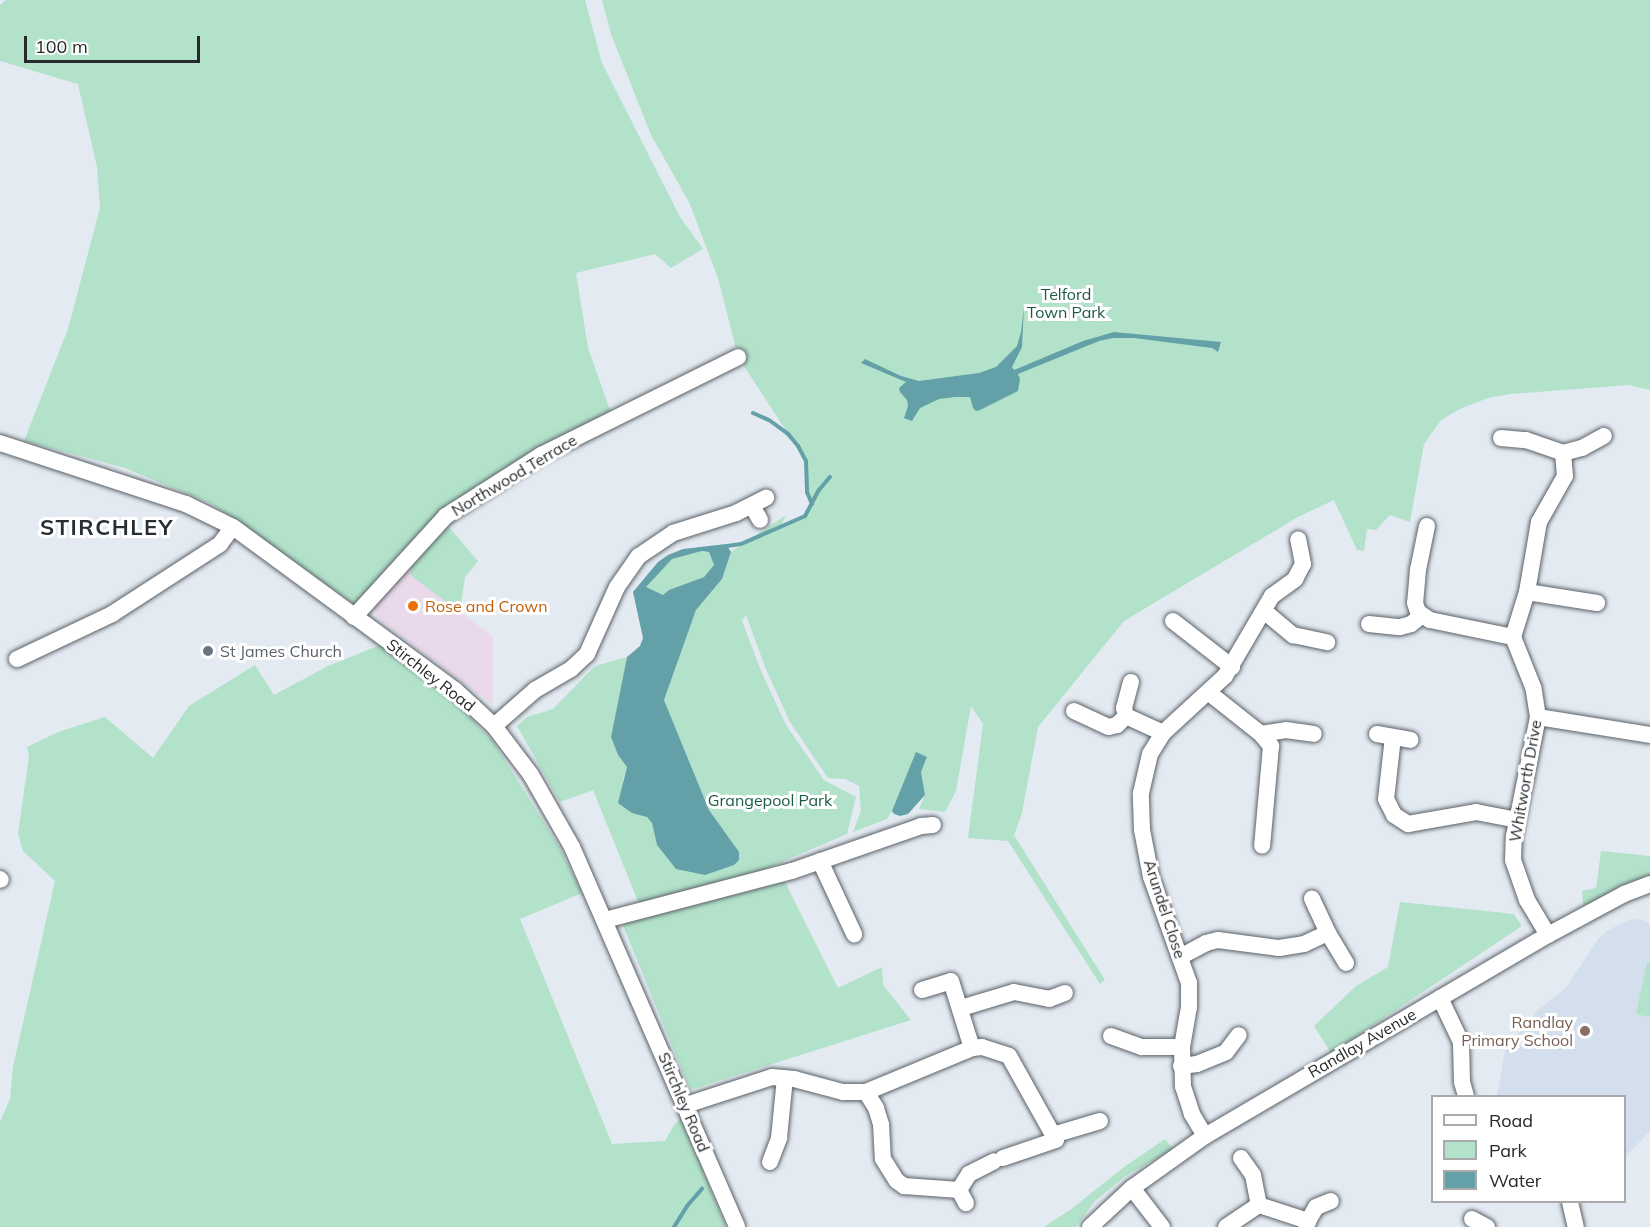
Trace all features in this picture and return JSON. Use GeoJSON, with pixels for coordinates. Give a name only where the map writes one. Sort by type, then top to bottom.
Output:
{"type":"FeatureCollection","features":[{"type":"Feature","properties":{"kind":"street","name":"Northwood Terrace"},"geometry":{"type":"LineString","coordinates":[[354,616],[446,516],[541,455],[738,357]]}},
{"type":"Feature","properties":{"kind":"street"},"geometry":{"type":"LineString","coordinates":[[1501,438],[1526,440],[1563,453],[1582,448],[1604,436]]}},
{"type":"Feature","properties":{"kind":"street","name":"Stirchley Road"},"geometry":{"type":"LineString","coordinates":[[0,443],[186,504],[233,527],[455,690],[494,726],[531,775],[572,848],[686,1105],[737,1227]]}},
{"type":"Feature","properties":{"kind":"street"},"geometry":{"type":"LineString","coordinates":[[1427,526],[1418,570],[1415,603],[1418,612],[1430,620],[1513,637],[1527,592],[1539,522],[1565,476],[1563,453]]}},
{"type":"Feature","properties":{"kind":"street"},"geometry":{"type":"LineString","coordinates":[[494,726],[535,690],[571,669],[586,654],[617,587],[639,556],[673,533],[759,508]]}},
{"type":"Feature","properties":{"kind":"street"},"geometry":{"type":"LineString","coordinates":[[17,660],[112,614],[220,544],[233,527]]}},
{"type":"Feature","properties":{"kind":"street","name":"Arundel Close"},"geometry":{"type":"LineString","coordinates":[[1205,1136],[1188,1105],[1180,1066],[1190,992],[1151,877],[1142,830],[1141,793],[1150,754],[1162,733],[1232,667],[1272,596],[1295,579],[1303,564],[1298,539]]}},
{"type":"Feature","properties":{"kind":"street"},"geometry":{"type":"LineString","coordinates":[[1527,592],[1597,603]]}},
{"type":"Feature","properties":{"kind":"street"},"geometry":{"type":"LineString","coordinates":[[1264,611],[1293,635],[1327,642]]}},
{"type":"Feature","properties":{"kind":"street"},"geometry":{"type":"LineString","coordinates":[[1370,624],[1400,627],[1422,615]]}},
{"type":"Feature","properties":{"kind":"street"},"geometry":{"type":"LineString","coordinates":[[1173,621],[1232,667]]}},
{"type":"Feature","properties":{"kind":"street","name":"Whitworth Drive"},"geometry":{"type":"LineString","coordinates":[[1513,637],[1533,687],[1538,717],[1513,849],[1516,871],[1527,900],[1548,935]]}},
{"type":"Feature","properties":{"kind":"street"},"geometry":{"type":"LineString","coordinates":[[1126,716],[1124,708],[1131,682]]}},
{"type":"Feature","properties":{"kind":"street"},"geometry":{"type":"LineString","coordinates":[[1208,692],[1262,734],[1270,746],[1272,758],[1262,846]]}},
{"type":"Feature","properties":{"kind":"street"},"geometry":{"type":"LineString","coordinates":[[1074,711],[1109,727],[1117,725],[1126,716]]}},
{"type":"Feature","properties":{"kind":"street"},"geometry":{"type":"LineString","coordinates":[[1126,716],[1162,733]]}},
{"type":"Feature","properties":{"kind":"street"},"geometry":{"type":"LineString","coordinates":[[1538,717],[1650,735]]}},
{"type":"Feature","properties":{"kind":"street"},"geometry":{"type":"LineString","coordinates":[[1262,734],[1286,730],[1314,734]]}},
{"type":"Feature","properties":{"kind":"street"},"geometry":{"type":"LineString","coordinates":[[1410,740],[1385,736],[1386,800],[1394,815],[1408,824],[1476,812],[1517,820]]}},
{"type":"Feature","properties":{"kind":"street"},"geometry":{"type":"LineString","coordinates":[[605,920],[792,871],[921,826],[933,825]]}},
{"type":"Feature","properties":{"kind":"street"},"geometry":{"type":"LineString","coordinates":[[820,861],[854,934]]}},
{"type":"Feature","properties":{"kind":"street","name":"Randlay Avenue"},"geometry":{"type":"LineString","coordinates":[[1090,1227],[1132,1188],[1205,1136],[1548,935],[1624,894],[1650,884]]}},
{"type":"Feature","properties":{"kind":"street"},"geometry":{"type":"LineString","coordinates":[[1312,899],[1328,933],[1346,963]]}},
{"type":"Feature","properties":{"kind":"street"},"geometry":{"type":"LineString","coordinates":[[1180,957],[1206,943],[1218,940],[1280,948],[1304,944],[1328,933]]}},
{"type":"Feature","properties":{"kind":"street"},"geometry":{"type":"LineString","coordinates":[[922,990],[951,981],[972,1048]]}},
{"type":"Feature","properties":{"kind":"street"},"geometry":{"type":"LineString","coordinates":[[961,1008],[1014,992],[1049,999],[1065,993]]}},
{"type":"Feature","properties":{"kind":"street"},"geometry":{"type":"LineString","coordinates":[[1440,998],[1461,1042],[1462,1082],[1466,1095]]}},
{"type":"Feature","properties":{"kind":"street"},"geometry":{"type":"LineString","coordinates":[[1180,1066],[1197,1064],[1226,1052],[1239,1035]]}},
{"type":"Feature","properties":{"kind":"street"},"geometry":{"type":"LineString","coordinates":[[1111,1036],[1142,1047],[1182,1047]]}},
{"type":"Feature","properties":{"kind":"street"},"geometry":{"type":"LineString","coordinates":[[686,1105],[752,1081],[772,1077],[843,1092],[866,1092],[972,1048],[1000,1051],[1009,1056],[1054,1138]]}},
{"type":"Feature","properties":{"kind":"street"},"geometry":{"type":"LineString","coordinates":[[770,1162],[779,1138],[785,1078]]}},
{"type":"Feature","properties":{"kind":"street"},"geometry":{"type":"LineString","coordinates":[[866,1092],[876,1108],[881,1124],[883,1159],[897,1181],[904,1186],[962,1196],[969,1174],[998,1160],[1100,1121]]}},
{"type":"Feature","properties":{"kind":"street"},"geometry":{"type":"LineString","coordinates":[[1241,1158],[1253,1175],[1259,1205]]}},
{"type":"Feature","properties":{"kind":"street"},"geometry":{"type":"LineString","coordinates":[[1132,1188],[1162,1227]]}},
{"type":"Feature","properties":{"kind":"street"},"geometry":{"type":"LineString","coordinates":[[1259,1205],[1307,1224],[1316,1207],[1330,1201]]}},
{"type":"Feature","properties":{"kind":"street"},"geometry":{"type":"LineString","coordinates":[[1570,1203],[1576,1227]]}},
{"type":"Feature","properties":{"kind":"street"},"geometry":{"type":"LineString","coordinates":[[1226,1227],[1259,1205]]}},
{"type":"Feature","properties":{"kind":"shaded area"},"geometry":{"type":"Polygon","coordinates":[[[410,566],[412,576],[493,637],[493,705],[381,621],[372,606],[410,566]]]}},
{"type":"Feature","properties":{"kind":"shaded area","name":"Randlay Primary School"},"geometry":{"type":"Polygon","coordinates":[[[1632,919],[1643,920],[1650,925],[1650,1131],[1626,1156],[1626,1095],[1497,1095],[1505,1051],[1537,1011],[1566,988],[1598,939],[1608,930],[1632,919]]]}},
{"type":"Feature","properties":{"kind":"green space"},"geometry":{"type":"Polygon","coordinates":[[[6,0],[585,0],[602,63],[680,217],[703,249],[671,268],[655,254],[576,273],[588,348],[611,413],[442,511],[354,604],[212,504],[125,468],[24,441],[68,329],[100,208],[97,167],[78,84],[0,61],[0,5],[6,0]]]}},
{"type":"Feature","properties":{"kind":"green space","name":"Telford Town Park"},"geometry":{"type":"Polygon","coordinates":[[[602,0],[1650,0],[1650,390],[1629,385],[1510,394],[1488,398],[1462,408],[1441,420],[1424,444],[1410,522],[1390,515],[1376,530],[1367,529],[1364,551],[1357,550],[1334,500],[1298,517],[1124,621],[1038,727],[1022,813],[1014,835],[1105,980],[1100,984],[1008,841],[968,838],[983,724],[971,706],[956,791],[945,812],[919,809],[925,795],[921,772],[927,758],[887,819],[853,832],[861,811],[859,786],[845,779],[828,778],[790,722],[765,667],[746,615],[742,621],[761,671],[786,725],[824,780],[856,797],[847,834],[753,874],[639,904],[593,790],[560,802],[517,726],[527,717],[553,709],[595,666],[627,657],[611,737],[618,755],[627,767],[623,780],[640,814],[647,816],[652,823],[657,845],[721,828],[709,810],[664,700],[696,610],[722,579],[731,552],[786,515],[778,532],[780,528],[805,516],[812,504],[807,492],[806,461],[738,357],[718,278],[689,202],[651,135],[611,34],[602,0]]]}},
{"type":"Feature","properties":{"kind":"green space"},"geometry":{"type":"Polygon","coordinates":[[[448,526],[478,561],[465,577],[460,612],[411,576],[410,566],[448,526]]]}},
{"type":"Feature","properties":{"kind":"green space"},"geometry":{"type":"Polygon","coordinates":[[[702,551],[709,552],[714,565],[704,577],[669,590],[663,596],[645,587],[672,559],[702,551]]]}},
{"type":"Feature","properties":{"kind":"green space"},"geometry":{"type":"Polygon","coordinates":[[[380,645],[453,700],[492,740],[559,846],[582,893],[520,919],[612,1144],[665,1141],[681,1118],[726,1227],[0,1227],[0,1122],[10,1099],[13,1067],[55,881],[23,851],[18,834],[29,756],[27,747],[58,732],[105,717],[153,758],[189,706],[255,665],[274,695],[328,666],[380,645]]]}},
{"type":"Feature","properties":{"kind":"green space"},"geometry":{"type":"Polygon","coordinates":[[[1601,851],[1650,856],[1650,881],[1583,906],[1582,891],[1596,888],[1601,851]]]}},
{"type":"Feature","properties":{"kind":"green space"},"geometry":{"type":"Polygon","coordinates":[[[784,880],[838,988],[882,967],[883,985],[911,1020],[690,1090],[622,923],[784,880]]]}},
{"type":"Feature","properties":{"kind":"green space"},"geometry":{"type":"Polygon","coordinates":[[[1400,902],[1514,914],[1522,926],[1331,1053],[1314,1026],[1356,986],[1388,967],[1400,902]]]}},
{"type":"Feature","properties":{"kind":"green space"},"geometry":{"type":"Polygon","coordinates":[[[1647,962],[1650,962],[1650,1017],[1636,1014],[1647,962]]]}},
{"type":"Feature","properties":{"kind":"green space"},"geometry":{"type":"Polygon","coordinates":[[[1165,1139],[1173,1149],[1124,1177],[1094,1202],[1076,1227],[1044,1227],[1070,1210],[1124,1167],[1165,1139]]]}},
{"type":"Feature","properties":{"kind":"water"},"geometry":{"type":"Polygon","coordinates":[[[1024,306],[1022,347],[1012,367],[1014,370],[1083,341],[1114,332],[1221,342],[1218,352],[1212,348],[1134,338],[1099,341],[1018,374],[1020,379],[1018,391],[980,410],[976,411],[973,408],[970,397],[939,399],[920,408],[912,421],[904,418],[908,406],[907,400],[899,388],[906,382],[861,363],[865,359],[901,376],[919,381],[979,373],[996,367],[1017,346],[1024,306]]]}},
{"type":"Feature","properties":{"kind":"water"},"geometry":{"type":"Polygon","coordinates":[[[726,544],[731,552],[722,579],[696,610],[664,700],[709,810],[739,852],[739,860],[734,865],[705,875],[676,869],[657,845],[652,823],[647,817],[632,813],[618,803],[627,767],[618,755],[611,737],[627,657],[640,646],[643,638],[633,592],[658,562],[683,549],[726,544]],[[702,551],[672,559],[646,587],[663,595],[669,590],[704,577],[714,565],[709,552],[702,551]]]}},
{"type":"Feature","properties":{"kind":"water"},"geometry":{"type":"Polygon","coordinates":[[[916,752],[927,757],[921,772],[925,795],[908,814],[900,816],[892,811],[916,752]]]}},
{"type":"Feature","properties":{"kind":"waterway"},"geometry":{"type":"LineString","coordinates":[[753,413],[769,420],[788,434],[798,446],[806,461],[807,492],[812,504]]}},
{"type":"Feature","properties":{"kind":"waterway"},"geometry":{"type":"LineString","coordinates":[[727,546],[741,544],[805,516],[819,490],[830,477]]}},
{"type":"Feature","properties":{"kind":"waterway"},"geometry":{"type":"LineString","coordinates":[[674,1227],[687,1206],[702,1189]]}},
{"type":"Feature","properties":{"kind":"place","name":"Rose and Crown"},"geometry":{"type":"Point","coordinates":[413,606]}},
{"type":"Feature","properties":{"kind":"place","name":"St James Church"},"geometry":{"type":"Point","coordinates":[208,651]}},
{"type":"Feature","properties":{"kind":"place","name":"Randlay Primary School"},"geometry":{"type":"Point","coordinates":[1585,1031]}},
{"type":"Feature","properties":{"kind":"district","name":"STIRCHLEY"},"geometry":{"type":"Point","coordinates":[107,528]}},
{"type":"Feature","properties":{"kind":"park label","name":"Grangepool Park"},"geometry":{"type":"Point","coordinates":[770,800]}}]}
